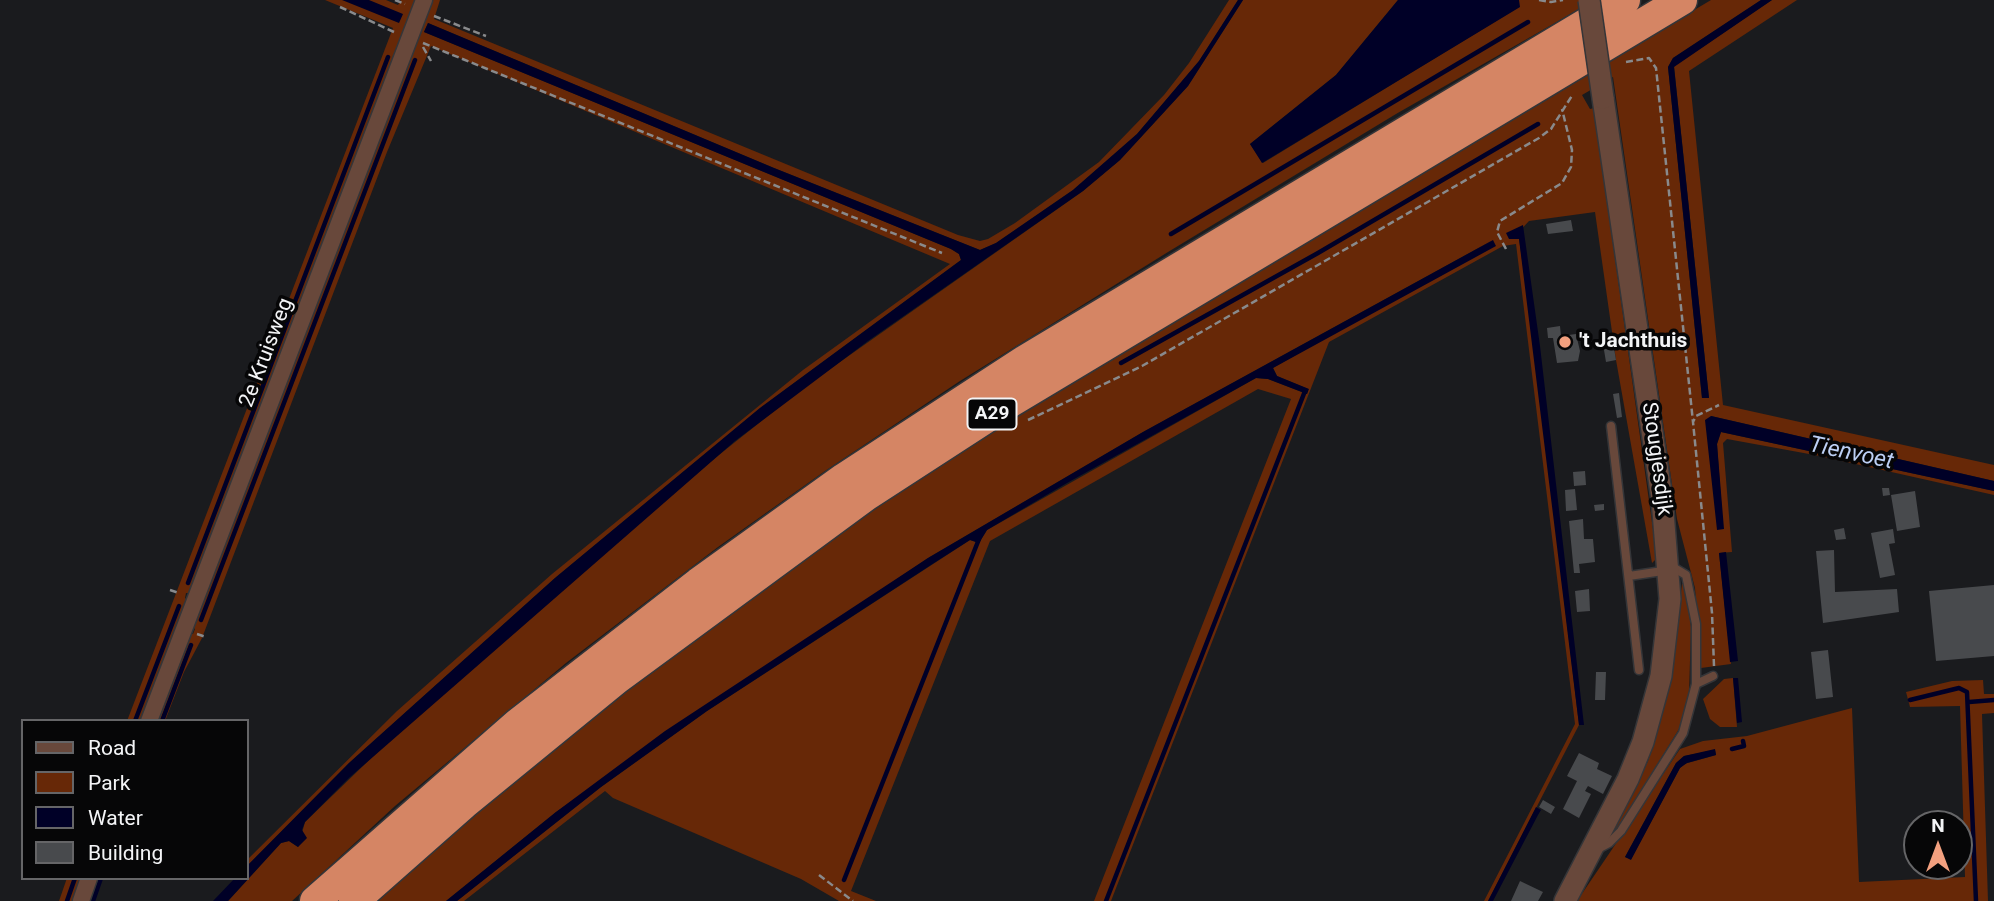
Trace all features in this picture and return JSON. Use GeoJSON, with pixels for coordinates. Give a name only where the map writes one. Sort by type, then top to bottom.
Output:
{"type":"FeatureCollection","features":[{"type":"Feature","properties":{"kind":"highway","name":"A29"},"geometry":{"type":"LineString","coordinates":[[315,901],[529,715],[698,583],[844,478],[1025,360],[1625,0]]}},
{"type":"Feature","properties":{"kind":"highway","name":"A29"},"geometry":{"type":"LineString","coordinates":[[354,901],[464,804],[608,687],[866,496],[1011,402],[1682,0]]}},
{"type":"Feature","properties":{"kind":"street","name":"Stougjesdijk"},"geometry":{"type":"LineString","coordinates":[[1565,901],[1628,779],[1649,726],[1667,637],[1670,570],[1589,0]]}},
{"type":"Feature","properties":{"kind":"street","name":"2e Kruisweg"},"geometry":{"type":"LineString","coordinates":[[150,719],[422,5]]}},
{"type":"Feature","properties":{"kind":"street"},"geometry":{"type":"LineString","coordinates":[[80,901],[88,880]]}},
{"type":"Feature","properties":{"kind":"lane"},"geometry":{"type":"LineString","coordinates":[[1611,426],[1639,670]]}},
{"type":"Feature","properties":{"kind":"lane"},"geometry":{"type":"LineString","coordinates":[[1591,853],[1609,843],[1621,831],[1676,744],[1687,724],[1696,684],[1697,636],[1691,586],[1684,572],[1670,570],[1629,576]]}},
{"type":"Feature","properties":{"kind":"lane"},"geometry":{"type":"LineString","coordinates":[[1696,684],[1713,676]]}},
{"type":"Feature","properties":{"kind":"path"},"geometry":{"type":"LineString","coordinates":[[395,0],[422,5],[486,36]]}},
{"type":"Feature","properties":{"kind":"path"},"geometry":{"type":"LineString","coordinates":[[1539,0],[1563,0]]}},
{"type":"Feature","properties":{"kind":"path"},"geometry":{"type":"LineString","coordinates":[[340,7],[409,39]]}},
{"type":"Feature","properties":{"kind":"path"},"geometry":{"type":"LineString","coordinates":[[430,61],[424,48],[415,41],[446,50],[942,253]]}},
{"type":"Feature","properties":{"kind":"path"},"geometry":{"type":"LineString","coordinates":[[1618,64],[1648,58],[1656,68],[1712,613],[1713,676]]}},
{"type":"Feature","properties":{"kind":"path"},"geometry":{"type":"LineString","coordinates":[[1020,424],[1142,366],[1539,138],[1551,130],[1562,108],[1580,87]]}},
{"type":"Feature","properties":{"kind":"path"},"geometry":{"type":"LineString","coordinates":[[1506,249],[1497,232],[1500,221],[1562,183],[1571,167],[1572,150],[1562,108]]}},
{"type":"Feature","properties":{"kind":"path"},"geometry":{"type":"LineString","coordinates":[[1693,422],[1696,416],[1719,405]]}},
{"type":"Feature","properties":{"kind":"path"},"geometry":{"type":"LineString","coordinates":[[819,875],[853,901]]}},
{"type":"Feature","properties":{"kind":"green space"},"geometry":{"type":"Polygon","coordinates":[[[325,0],[386,0],[398,5],[401,0],[420,0],[191,593],[186,593],[185,598],[188,601],[147,719],[128,719],[393,28],[325,0]]]}},
{"type":"Feature","properties":{"kind":"green space"},"geometry":{"type":"Polygon","coordinates":[[[428,0],[440,0],[434,19],[958,235],[980,241],[1015,223],[1099,162],[1164,95],[1189,63],[1229,0],[1238,0],[1199,61],[1137,134],[1073,190],[996,243],[980,250],[774,168],[428,23],[424,32],[951,249],[959,254],[961,260],[760,408],[555,578],[349,763],[248,865],[248,859],[397,711],[552,574],[803,370],[950,264],[431,46],[387,152],[202,638],[184,672],[166,719],[155,719],[190,634],[193,634],[195,629],[192,626],[418,40],[428,0]]]}},
{"type":"Feature","properties":{"kind":"green space"},"geometry":{"type":"Polygon","coordinates":[[[1243,0],[1398,0],[1336,75],[1250,144],[1263,163],[1519,7],[1519,0],[1595,0],[1396,114],[1168,252],[960,381],[825,471],[718,547],[566,663],[395,806],[292,901],[228,901],[281,843],[289,841],[298,847],[305,822],[392,738],[695,474],[803,388],[1083,191],[1120,160],[1188,86],[1243,0]]]}},
{"type":"Feature","properties":{"kind":"green space"},"geometry":{"type":"Polygon","coordinates":[[[1711,0],[1761,0],[1673,58],[1668,67],[1702,398],[1709,398],[1674,66],[1772,0],[1797,0],[1689,71],[1723,405],[1994,465],[1994,481],[1711,416],[1723,529],[1717,444],[1721,432],[1994,491],[1994,495],[1820,456],[1727,439],[1723,443],[1732,552],[1719,553],[1731,664],[1701,668],[1695,588],[1677,519],[1613,77],[1582,95],[1590,109],[1594,108],[1657,558],[1652,563],[1616,360],[1595,212],[1529,221],[1514,237],[1519,239],[1532,328],[1579,725],[1488,901],[1484,901],[1575,724],[1516,244],[1503,246],[1329,342],[1111,901],[1094,901],[1291,399],[1258,389],[990,541],[851,891],[876,901],[839,901],[801,879],[613,798],[605,791],[464,901],[457,901],[601,787],[707,711],[970,540],[979,543],[987,530],[1256,378],[1268,379],[1307,394],[1308,389],[1277,376],[1273,368],[1493,240],[1143,432],[928,558],[556,812],[446,901],[377,901],[512,783],[617,698],[824,544],[908,486],[1097,366],[1711,0]]]}},
{"type":"Feature","properties":{"kind":"green space"},"geometry":{"type":"Polygon","coordinates":[[[1682,584],[1685,584],[1691,627],[1689,694],[1679,729],[1617,830],[1615,829],[1648,761],[1668,693],[1682,584]]]}},
{"type":"Feature","properties":{"kind":"green space"},"geometry":{"type":"Polygon","coordinates":[[[1733,678],[1737,727],[1720,727],[1710,719],[1703,699],[1724,679],[1733,678]]]}},
{"type":"Feature","properties":{"kind":"green space"},"geometry":{"type":"Polygon","coordinates":[[[1983,680],[1984,694],[1994,694],[1994,713],[1982,714],[1988,901],[1577,901],[1680,749],[1703,741],[1747,736],[1852,708],[1859,882],[1973,880],[1973,810],[1963,810],[1960,706],[1910,707],[1906,692],[1952,681],[1983,680]],[[1715,750],[1684,756],[1676,763],[1625,857],[1631,859],[1684,764],[1716,755],[1715,750]]]}},
{"type":"Feature","properties":{"kind":"green space"},"geometry":{"type":"Polygon","coordinates":[[[66,880],[85,880],[77,901],[59,901],[66,880]]]}},
{"type":"Feature","properties":{"kind":"water"},"geometry":{"type":"Polygon","coordinates":[[[342,0],[369,0],[403,14],[399,23],[342,0]]]}},
{"type":"Feature","properties":{"kind":"water"},"geometry":{"type":"Polygon","coordinates":[[[1238,0],[1243,0],[1188,86],[1120,160],[1083,191],[868,341],[735,441],[350,777],[305,822],[302,830],[307,838],[298,847],[289,841],[281,843],[248,879],[248,865],[349,763],[555,578],[760,408],[961,260],[959,254],[951,249],[424,32],[428,23],[774,168],[980,250],[996,243],[1073,190],[1137,134],[1199,61],[1238,0]]]}},
{"type":"Feature","properties":{"kind":"water"},"geometry":{"type":"Polygon","coordinates":[[[1398,0],[1519,0],[1520,7],[1262,163],[1250,144],[1336,75],[1398,0]]]}},
{"type":"Feature","properties":{"kind":"water"},"geometry":{"type":"Polygon","coordinates":[[[1761,0],[1772,0],[1674,67],[1709,398],[1702,398],[1668,67],[1673,58],[1761,0]]]}},
{"type":"Feature","properties":{"kind":"water"},"geometry":{"type":"Polygon","coordinates":[[[1523,225],[1540,346],[1584,725],[1579,725],[1519,239],[1509,239],[1506,233],[1523,225]]]}},
{"type":"Feature","properties":{"kind":"water"},"geometry":{"type":"Polygon","coordinates":[[[1493,240],[1496,246],[1273,368],[1277,376],[1309,389],[1307,394],[1268,379],[1256,378],[987,530],[979,543],[970,540],[707,711],[601,787],[457,901],[446,901],[556,812],[665,731],[928,558],[1143,432],[1493,240]]]}},
{"type":"Feature","properties":{"kind":"water","name":"Tienvoet"},"geometry":{"type":"Polygon","coordinates":[[[1711,416],[1994,481],[1994,491],[1721,432],[1717,444],[1724,529],[1717,530],[1705,420],[1711,416]]]}},
{"type":"Feature","properties":{"kind":"water"},"geometry":{"type":"Polygon","coordinates":[[[1726,552],[1738,661],[1730,662],[1719,553],[1726,552]]]}},
{"type":"Feature","properties":{"kind":"water"},"geometry":{"type":"Polygon","coordinates":[[[1733,678],[1738,678],[1742,722],[1737,723],[1733,678]]]}},
{"type":"Feature","properties":{"kind":"water"},"geometry":{"type":"Polygon","coordinates":[[[1715,749],[1716,755],[1687,763],[1680,768],[1631,860],[1625,857],[1676,763],[1684,756],[1715,749]]]}},
{"type":"Feature","properties":{"kind":"water"},"geometry":{"type":"Polygon","coordinates":[[[1536,807],[1541,810],[1493,901],[1488,901],[1536,807]]]}},
{"type":"Feature","properties":{"kind":"water"},"geometry":{"type":"Polygon","coordinates":[[[233,880],[247,880],[228,901],[213,901],[233,880]]]}},
{"type":"Feature","properties":{"kind":"building"},"geometry":{"type":"Polygon","coordinates":[[[1571,220],[1573,231],[1548,234],[1546,224],[1571,220]]]}},
{"type":"Feature","properties":{"kind":"building","name":"'t Jachthuis"},"geometry":{"type":"Polygon","coordinates":[[[1560,326],[1561,336],[1576,334],[1580,351],[1578,361],[1557,363],[1553,338],[1548,338],[1547,328],[1560,326]]]}},
{"type":"Feature","properties":{"kind":"building"},"geometry":{"type":"Polygon","coordinates":[[[1613,342],[1616,360],[1606,362],[1603,344],[1613,342]]]}},
{"type":"Feature","properties":{"kind":"building"},"geometry":{"type":"Polygon","coordinates":[[[1619,393],[1622,417],[1617,418],[1613,394],[1619,393]]]}},
{"type":"Feature","properties":{"kind":"building"},"geometry":{"type":"Polygon","coordinates":[[[1585,471],[1586,485],[1574,486],[1573,472],[1585,471]]]}},
{"type":"Feature","properties":{"kind":"building"},"geometry":{"type":"Polygon","coordinates":[[[1882,488],[1889,488],[1890,495],[1883,496],[1882,488]]]}},
{"type":"Feature","properties":{"kind":"building"},"geometry":{"type":"Polygon","coordinates":[[[1575,489],[1577,510],[1566,511],[1565,490],[1575,489]]]}},
{"type":"Feature","properties":{"kind":"building"},"geometry":{"type":"Polygon","coordinates":[[[1915,491],[1920,527],[1897,531],[1891,495],[1915,491]]]}},
{"type":"Feature","properties":{"kind":"building"},"geometry":{"type":"Polygon","coordinates":[[[1604,504],[1604,510],[1595,511],[1594,505],[1604,504]]]}},
{"type":"Feature","properties":{"kind":"building"},"geometry":{"type":"Polygon","coordinates":[[[1583,519],[1584,539],[1593,539],[1595,562],[1579,564],[1580,573],[1574,573],[1569,521],[1583,519]]]}},
{"type":"Feature","properties":{"kind":"building"},"geometry":{"type":"Polygon","coordinates":[[[1844,528],[1846,539],[1836,540],[1834,530],[1844,528]]]}},
{"type":"Feature","properties":{"kind":"building"},"geometry":{"type":"Polygon","coordinates":[[[1893,529],[1895,543],[1889,544],[1895,575],[1880,578],[1871,533],[1893,529]]]}},
{"type":"Feature","properties":{"kind":"building"},"geometry":{"type":"Polygon","coordinates":[[[1834,550],[1835,592],[1897,589],[1899,612],[1823,623],[1816,551],[1834,550]]]}},
{"type":"Feature","properties":{"kind":"building"},"geometry":{"type":"Polygon","coordinates":[[[1994,585],[1994,656],[1936,661],[1929,591],[1994,585]]]}},
{"type":"Feature","properties":{"kind":"building"},"geometry":{"type":"Polygon","coordinates":[[[1589,589],[1590,611],[1577,612],[1575,591],[1589,589]]]}},
{"type":"Feature","properties":{"kind":"building"},"geometry":{"type":"Polygon","coordinates":[[[1828,650],[1833,697],[1816,699],[1811,652],[1828,650]]]}},
{"type":"Feature","properties":{"kind":"building"},"geometry":{"type":"Polygon","coordinates":[[[1596,672],[1606,672],[1605,700],[1595,700],[1596,672]]]}},
{"type":"Feature","properties":{"kind":"building"},"geometry":{"type":"Polygon","coordinates":[[[1579,753],[1599,763],[1597,769],[1612,776],[1603,794],[1588,786],[1585,791],[1591,794],[1579,818],[1563,809],[1577,781],[1567,776],[1579,753]]]}},
{"type":"Feature","properties":{"kind":"building"},"geometry":{"type":"Polygon","coordinates":[[[1543,800],[1555,807],[1551,814],[1539,807],[1543,800]]]}},
{"type":"Feature","properties":{"kind":"building"},"geometry":{"type":"Polygon","coordinates":[[[1520,881],[1543,892],[1538,901],[1511,901],[1520,881]]]}},
{"type":"Feature","properties":{"kind":"waterway"},"geometry":{"type":"LineString","coordinates":[[1171,234],[1528,22]]}},
{"type":"Feature","properties":{"kind":"waterway"},"geometry":{"type":"LineString","coordinates":[[188,583],[388,57]]}},
{"type":"Feature","properties":{"kind":"waterway"},"geometry":{"type":"LineString","coordinates":[[201,620],[415,60]]}},
{"type":"Feature","properties":{"kind":"waterway"},"geometry":{"type":"LineString","coordinates":[[1121,363],[1318,253],[1538,124]]}},
{"type":"Feature","properties":{"kind":"waterway"},"geometry":{"type":"LineString","coordinates":[[1106,901],[1305,391]]}},
{"type":"Feature","properties":{"kind":"waterway"},"geometry":{"type":"LineString","coordinates":[[844,880],[979,539]]}},
{"type":"Feature","properties":{"kind":"waterway"},"geometry":{"type":"LineString","coordinates":[[136,719],[179,606]]}},
{"type":"Feature","properties":{"kind":"waterway"},"geometry":{"type":"LineString","coordinates":[[163,719],[191,645]]}},
{"type":"Feature","properties":{"kind":"waterway"},"geometry":{"type":"LineString","coordinates":[[1910,700],[1959,688],[1967,692],[1976,901]]}},
{"type":"Feature","properties":{"kind":"waterway"},"geometry":{"type":"LineString","coordinates":[[1969,702],[1994,700]]}},
{"type":"Feature","properties":{"kind":"waterway"},"geometry":{"type":"LineString","coordinates":[[1732,749],[1744,746],[1743,741]]}},
{"type":"Feature","properties":{"kind":"waterway"},"geometry":{"type":"LineString","coordinates":[[67,901],[74,880]]}},
{"type":"Feature","properties":{"kind":"waterway"},"geometry":{"type":"LineString","coordinates":[[93,901],[100,880]]}},
{"type":"Feature","properties":{"kind":"place","name":"'t Jachthuis"},"geometry":{"type":"Point","coordinates":[1565,342]}}]}
